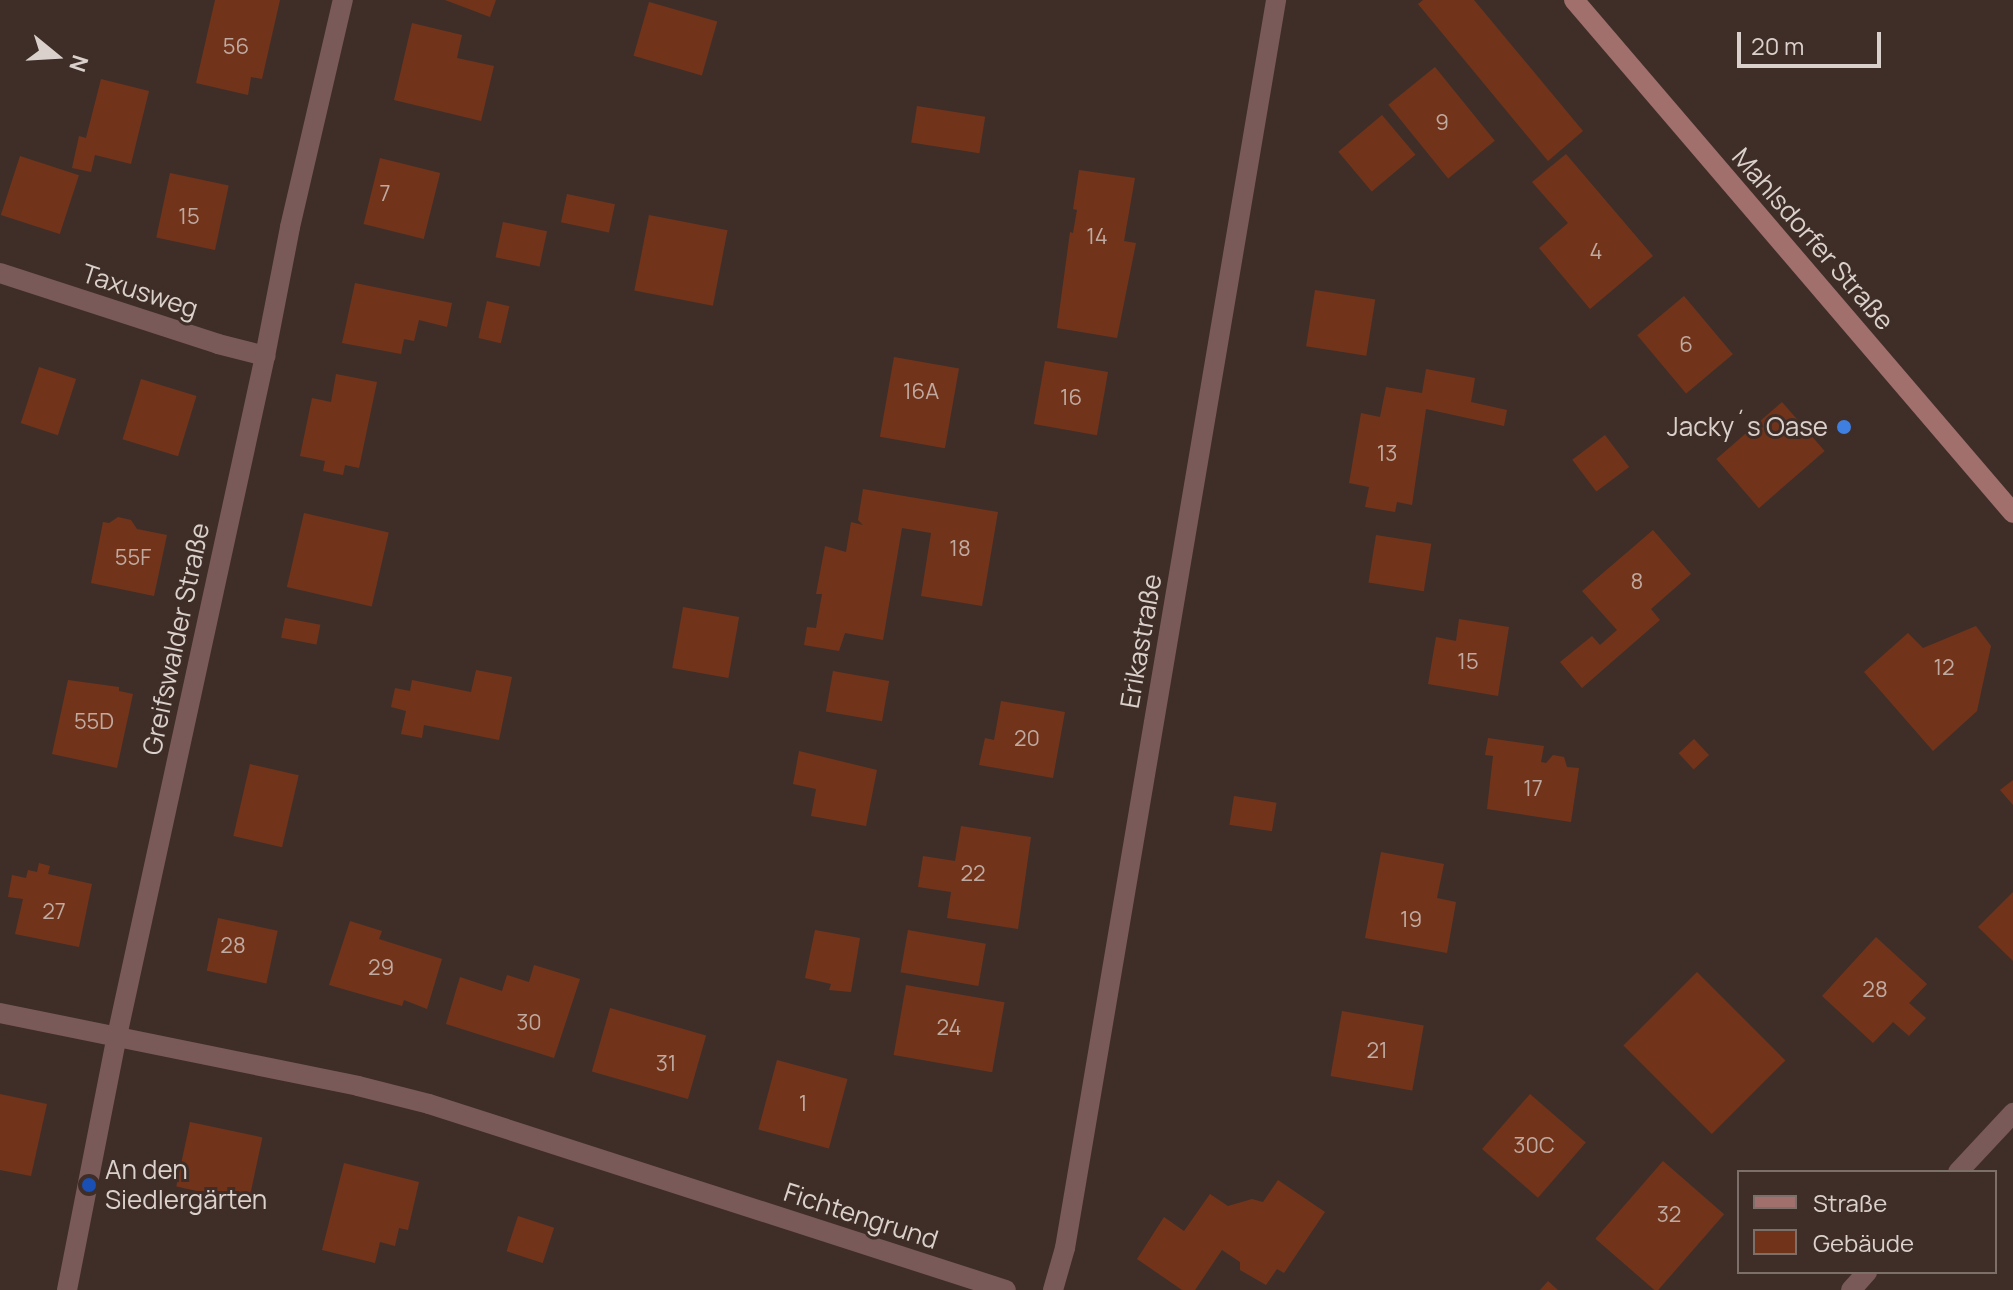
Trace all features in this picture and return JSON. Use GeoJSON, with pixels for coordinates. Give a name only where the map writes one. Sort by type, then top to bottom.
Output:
{"type":"FeatureCollection","features":[{"type":"Feature","properties":{"kind":"main road","name":"Mahlsdorfer Straße"},"geometry":{"type":"LineString","coordinates":[[1574,0],[2013,513]]}},
{"type":"Feature","properties":{"kind":"street","name":"Greifswalder Straße"},"geometry":{"type":"LineString","coordinates":[[67,1290],[117,1036],[265,356],[290,227],[343,0]]}},
{"type":"Feature","properties":{"kind":"street","name":"Erikastraße"},"geometry":{"type":"LineString","coordinates":[[1053,1290],[1065,1248],[1276,0]]}},
{"type":"Feature","properties":{"kind":"street","name":"Taxusweg"},"geometry":{"type":"LineString","coordinates":[[0,273],[218,344],[265,356]]}},
{"type":"Feature","properties":{"kind":"street"},"geometry":{"type":"LineString","coordinates":[[0,1013],[117,1036]]}},
{"type":"Feature","properties":{"kind":"street","name":"Fichtengrund"},"geometry":{"type":"LineString","coordinates":[[117,1036],[415,1100],[1006,1290]]}},
{"type":"Feature","properties":{"kind":"street"},"geometry":{"type":"LineString","coordinates":[[1960,1170],[2013,1113]]}},
{"type":"Feature","properties":{"kind":"street"},"geometry":{"type":"LineString","coordinates":[[1851,1290],[1865,1274]]}},
{"type":"Feature","properties":{"kind":"building"},"geometry":{"type":"Polygon","coordinates":[[[215,0],[280,0],[262,79],[251,77],[248,95],[196,83],[215,0]]]}},
{"type":"Feature","properties":{"kind":"building"},"geometry":{"type":"Polygon","coordinates":[[[445,0],[496,0],[490,17],[445,0]]]}},
{"type":"Feature","properties":{"kind":"building"},"geometry":{"type":"Polygon","coordinates":[[[1423,0],[1474,0],[1583,131],[1548,161],[1418,4],[1423,0]]]}},
{"type":"Feature","properties":{"kind":"building"},"geometry":{"type":"Polygon","coordinates":[[[649,2],[717,22],[702,75],[634,56],[649,2]]]}},
{"type":"Feature","properties":{"kind":"building"},"geometry":{"type":"Polygon","coordinates":[[[412,23],[462,35],[457,58],[494,66],[481,121],[394,100],[412,23]]]}},
{"type":"Feature","properties":{"kind":"building"},"geometry":{"type":"Polygon","coordinates":[[[1435,67],[1495,141],[1448,179],[1388,105],[1435,67]]]}},
{"type":"Feature","properties":{"kind":"building"},"geometry":{"type":"Polygon","coordinates":[[[101,79],[149,91],[131,164],[95,155],[91,172],[72,168],[79,136],[86,138],[101,79]]]}},
{"type":"Feature","properties":{"kind":"building"},"geometry":{"type":"Polygon","coordinates":[[[917,106],[985,117],[979,153],[911,143],[917,106]]]}},
{"type":"Feature","properties":{"kind":"building"},"geometry":{"type":"Polygon","coordinates":[[[1382,115],[1415,155],[1372,191],[1338,152],[1382,115]]]}},
{"type":"Feature","properties":{"kind":"building"},"geometry":{"type":"Polygon","coordinates":[[[1566,154],[1653,256],[1590,309],[1539,248],[1568,223],[1532,182],[1566,154]]]}},
{"type":"Feature","properties":{"kind":"building"},"geometry":{"type":"Polygon","coordinates":[[[20,156],[79,175],[60,234],[1,215],[20,156]]]}},
{"type":"Feature","properties":{"kind":"building"},"geometry":{"type":"Polygon","coordinates":[[[380,158],[440,173],[424,239],[364,224],[380,158]]]}},
{"type":"Feature","properties":{"kind":"building"},"geometry":{"type":"Polygon","coordinates":[[[1079,170],[1135,178],[1124,241],[1136,243],[1117,338],[1057,328],[1070,232],[1073,233],[1077,210],[1073,209],[1079,170]]]}},
{"type":"Feature","properties":{"kind":"building"},"geometry":{"type":"Polygon","coordinates":[[[170,173],[229,185],[215,250],[156,238],[170,173]]]}},
{"type":"Feature","properties":{"kind":"building"},"geometry":{"type":"Polygon","coordinates":[[[567,194],[615,204],[609,233],[561,222],[567,194]]]}},
{"type":"Feature","properties":{"kind":"building"},"geometry":{"type":"Polygon","coordinates":[[[649,215],[728,230],[713,306],[634,291],[649,215]]]}},
{"type":"Feature","properties":{"kind":"building"},"geometry":{"type":"Polygon","coordinates":[[[503,222],[547,231],[540,267],[496,257],[503,222]]]}},
{"type":"Feature","properties":{"kind":"building"},"geometry":{"type":"Polygon","coordinates":[[[355,283],[452,303],[447,327],[419,320],[414,341],[404,339],[401,354],[342,343],[355,283]]]}},
{"type":"Feature","properties":{"kind":"building"},"geometry":{"type":"Polygon","coordinates":[[[1315,290],[1375,300],[1366,356],[1306,346],[1315,290]]]}},
{"type":"Feature","properties":{"kind":"building"},"geometry":{"type":"Polygon","coordinates":[[[1684,296],[1733,354],[1686,393],[1637,335],[1684,296]]]}},
{"type":"Feature","properties":{"kind":"building"},"geometry":{"type":"Polygon","coordinates":[[[487,301],[509,306],[501,343],[478,338],[487,301]]]}},
{"type":"Feature","properties":{"kind":"building"},"geometry":{"type":"Polygon","coordinates":[[[894,357],[959,368],[945,448],[880,437],[894,357]]]}},
{"type":"Feature","properties":{"kind":"building"},"geometry":{"type":"Polygon","coordinates":[[[1045,361],[1108,372],[1097,435],[1034,424],[1045,361]]]}},
{"type":"Feature","properties":{"kind":"building"},"geometry":{"type":"Polygon","coordinates":[[[39,367],[76,379],[58,435],[21,423],[39,367]]]}},
{"type":"Feature","properties":{"kind":"building"},"geometry":{"type":"Polygon","coordinates":[[[1426,369],[1475,378],[1471,402],[1507,410],[1504,426],[1426,409],[1412,505],[1397,502],[1395,512],[1365,507],[1369,487],[1349,483],[1361,413],[1380,417],[1386,387],[1422,393],[1426,369]]]}},
{"type":"Feature","properties":{"kind":"building"},"geometry":{"type":"Polygon","coordinates":[[[336,374],[377,382],[359,468],[345,465],[343,475],[323,471],[325,461],[300,456],[312,398],[331,402],[336,374]]]}},
{"type":"Feature","properties":{"kind":"building"},"geometry":{"type":"Polygon","coordinates":[[[141,379],[196,396],[178,456],[123,439],[141,379]]]}},
{"type":"Feature","properties":{"kind":"building"},"geometry":{"type":"Polygon","coordinates":[[[1782,402],[1825,451],[1759,508],[1716,459],[1782,402]]]}},
{"type":"Feature","properties":{"kind":"building"},"geometry":{"type":"Polygon","coordinates":[[[1605,435],[1629,467],[1596,492],[1572,460],[1605,435]]]}},
{"type":"Feature","properties":{"kind":"building"},"geometry":{"type":"Polygon","coordinates":[[[863,489],[998,512],[982,606],[921,596],[931,533],[902,528],[883,640],[845,633],[839,651],[804,645],[807,627],[816,628],[822,594],[816,594],[825,546],[846,552],[851,522],[863,525],[858,520],[863,489]]]}},
{"type":"Feature","properties":{"kind":"building"},"geometry":{"type":"Polygon","coordinates":[[[304,513],[389,533],[372,607],[287,587],[304,513]]]}},
{"type":"Feature","properties":{"kind":"building"},"geometry":{"type":"Polygon","coordinates":[[[118,517],[131,520],[137,529],[167,535],[154,596],[91,583],[103,522],[109,523],[118,517]]]}},
{"type":"Feature","properties":{"kind":"building"},"geometry":{"type":"Polygon","coordinates":[[[1653,530],[1691,574],[1651,609],[1660,620],[1582,688],[1560,662],[1592,636],[1600,645],[1617,630],[1582,591],[1653,530]]]}},
{"type":"Feature","properties":{"kind":"building"},"geometry":{"type":"Polygon","coordinates":[[[1376,535],[1431,544],[1424,591],[1368,582],[1376,535]]]}},
{"type":"Feature","properties":{"kind":"building"},"geometry":{"type":"Polygon","coordinates":[[[683,607],[739,617],[728,678],[672,668],[683,607]]]}},
{"type":"Feature","properties":{"kind":"building"},"geometry":{"type":"Polygon","coordinates":[[[285,618],[320,625],[317,645],[281,638],[285,618]]]}},
{"type":"Feature","properties":{"kind":"building"},"geometry":{"type":"Polygon","coordinates":[[[1459,619],[1509,627],[1498,696],[1428,684],[1436,637],[1456,641],[1459,619]]]}},
{"type":"Feature","properties":{"kind":"building"},"geometry":{"type":"Polygon","coordinates":[[[1976,626],[1991,646],[1977,711],[1933,751],[1864,672],[1908,633],[1923,648],[1976,626]]]}},
{"type":"Feature","properties":{"kind":"building"},"geometry":{"type":"Polygon","coordinates":[[[476,670],[512,677],[499,740],[424,725],[422,738],[401,734],[406,711],[391,707],[395,688],[410,691],[412,680],[471,692],[476,670]]]}},
{"type":"Feature","properties":{"kind":"building"},"geometry":{"type":"Polygon","coordinates":[[[833,671],[889,681],[882,721],[826,711],[833,671]]]}},
{"type":"Feature","properties":{"kind":"building"},"geometry":{"type":"Polygon","coordinates":[[[68,680],[119,687],[119,691],[133,694],[117,768],[52,754],[68,680]]]}},
{"type":"Feature","properties":{"kind":"building"},"geometry":{"type":"Polygon","coordinates":[[[1001,701],[1065,712],[1053,778],[979,765],[985,738],[994,740],[1001,701]]]}},
{"type":"Feature","properties":{"kind":"building"},"geometry":{"type":"Polygon","coordinates":[[[1488,738],[1544,746],[1541,762],[1546,763],[1553,755],[1564,757],[1567,767],[1579,768],[1571,822],[1487,809],[1493,756],[1485,755],[1488,738]]]}},
{"type":"Feature","properties":{"kind":"building"},"geometry":{"type":"Polygon","coordinates":[[[1694,739],[1709,755],[1694,769],[1679,753],[1694,739]]]}},
{"type":"Feature","properties":{"kind":"building"},"geometry":{"type":"Polygon","coordinates":[[[799,751],[877,770],[866,826],[811,816],[816,789],[793,784],[799,751]]]}},
{"type":"Feature","properties":{"kind":"building"},"geometry":{"type":"Polygon","coordinates":[[[250,764],[299,775],[282,847],[233,836],[250,764]]]}},
{"type":"Feature","properties":{"kind":"building"},"geometry":{"type":"Polygon","coordinates":[[[2013,780],[2013,805],[2000,790],[2013,780]]]}},
{"type":"Feature","properties":{"kind":"building"},"geometry":{"type":"Polygon","coordinates":[[[1234,796],[1276,803],[1272,831],[1229,825],[1234,796]]]}},
{"type":"Feature","properties":{"kind":"building"},"geometry":{"type":"Polygon","coordinates":[[[961,826],[1031,837],[1018,929],[947,918],[951,892],[918,887],[923,856],[955,861],[961,826]]]}},
{"type":"Feature","properties":{"kind":"building"},"geometry":{"type":"Polygon","coordinates":[[[1381,852],[1444,864],[1437,898],[1456,902],[1447,953],[1365,938],[1381,852]]]}},
{"type":"Feature","properties":{"kind":"building"},"geometry":{"type":"Polygon","coordinates":[[[39,863],[50,866],[48,874],[92,884],[79,947],[15,934],[23,899],[8,897],[12,875],[26,878],[28,870],[37,872],[39,863]]]}},
{"type":"Feature","properties":{"kind":"building"},"geometry":{"type":"Polygon","coordinates":[[[2013,892],[2013,961],[1978,927],[2013,892]]]}},
{"type":"Feature","properties":{"kind":"building"},"geometry":{"type":"Polygon","coordinates":[[[218,918],[278,931],[266,984],[207,971],[218,918]]]}},
{"type":"Feature","properties":{"kind":"building"},"geometry":{"type":"Polygon","coordinates":[[[350,921],[382,931],[379,939],[442,959],[427,1009],[404,1000],[402,1006],[329,985],[350,921]]]}},
{"type":"Feature","properties":{"kind":"building"},"geometry":{"type":"Polygon","coordinates":[[[815,930],[860,938],[851,992],[829,990],[831,984],[805,978],[815,930]]]}},
{"type":"Feature","properties":{"kind":"building"},"geometry":{"type":"Polygon","coordinates":[[[908,930],[986,944],[978,986],[901,972],[908,930]]]}},
{"type":"Feature","properties":{"kind":"building"},"geometry":{"type":"Polygon","coordinates":[[[1876,937],[1927,984],[1909,1003],[1926,1018],[1909,1036],[1893,1022],[1873,1043],[1822,996],[1876,937]]]}},
{"type":"Feature","properties":{"kind":"building"},"geometry":{"type":"Polygon","coordinates":[[[534,965],[580,979],[554,1058],[446,1024],[460,977],[502,991],[507,975],[529,982],[534,965]]]}},
{"type":"Feature","properties":{"kind":"building"},"geometry":{"type":"Polygon","coordinates":[[[1697,972],[1785,1060],[1712,1134],[1623,1046],[1697,972]]]}},
{"type":"Feature","properties":{"kind":"building"},"geometry":{"type":"Polygon","coordinates":[[[906,985],[1004,1002],[992,1072],[894,1055],[906,985]]]}},
{"type":"Feature","properties":{"kind":"building"},"geometry":{"type":"Polygon","coordinates":[[[610,1008],[706,1036],[688,1099],[592,1071],[610,1008]]]}},
{"type":"Feature","properties":{"kind":"building"},"geometry":{"type":"Polygon","coordinates":[[[1342,1011],[1424,1025],[1412,1090],[1331,1076],[1342,1011]]]}},
{"type":"Feature","properties":{"kind":"building"},"geometry":{"type":"Polygon","coordinates":[[[777,1060],[848,1079],[829,1148],[758,1130],[777,1060]]]}},
{"type":"Feature","properties":{"kind":"building"},"geometry":{"type":"Polygon","coordinates":[[[0,1094],[47,1104],[31,1176],[0,1170],[0,1094]]]}},
{"type":"Feature","properties":{"kind":"building"},"geometry":{"type":"Polygon","coordinates":[[[1530,1094],[1586,1143],[1538,1198],[1482,1149],[1530,1094]]]}},
{"type":"Feature","properties":{"kind":"building"},"geometry":{"type":"Polygon","coordinates":[[[190,1122],[262,1137],[249,1202],[176,1187],[190,1122]]]}},
{"type":"Feature","properties":{"kind":"building"},"geometry":{"type":"Polygon","coordinates":[[[1663,1161],[1724,1214],[1658,1290],[1595,1239],[1663,1161]]]}},
{"type":"Feature","properties":{"kind":"building"},"geometry":{"type":"Polygon","coordinates":[[[344,1163],[419,1182],[408,1230],[399,1228],[395,1246],[380,1242],[375,1263],[322,1250],[344,1163]]]}},
{"type":"Feature","properties":{"kind":"building"},"geometry":{"type":"Polygon","coordinates":[[[1278,1180],[1325,1212],[1284,1273],[1277,1269],[1266,1285],[1240,1270],[1240,1262],[1222,1250],[1195,1290],[1182,1290],[1137,1259],[1164,1217],[1184,1231],[1210,1194],[1228,1206],[1252,1199],[1263,1202],[1278,1180]]]}},
{"type":"Feature","properties":{"kind":"building"},"geometry":{"type":"Polygon","coordinates":[[[518,1216],[554,1228],[543,1263],[507,1251],[518,1216]]]}},
{"type":"Feature","properties":{"kind":"building"},"geometry":{"type":"Polygon","coordinates":[[[1548,1281],[1558,1290],[1540,1290],[1548,1281]]]}},
{"type":"Feature","properties":{"kind":"place","name":"Jacky´s Oase"},"geometry":{"type":"Point","coordinates":[1844,427]}},
{"type":"Feature","properties":{"kind":"place","name":"An den Siedlergärten"},"geometry":{"type":"Point","coordinates":[89,1185]}}]}
